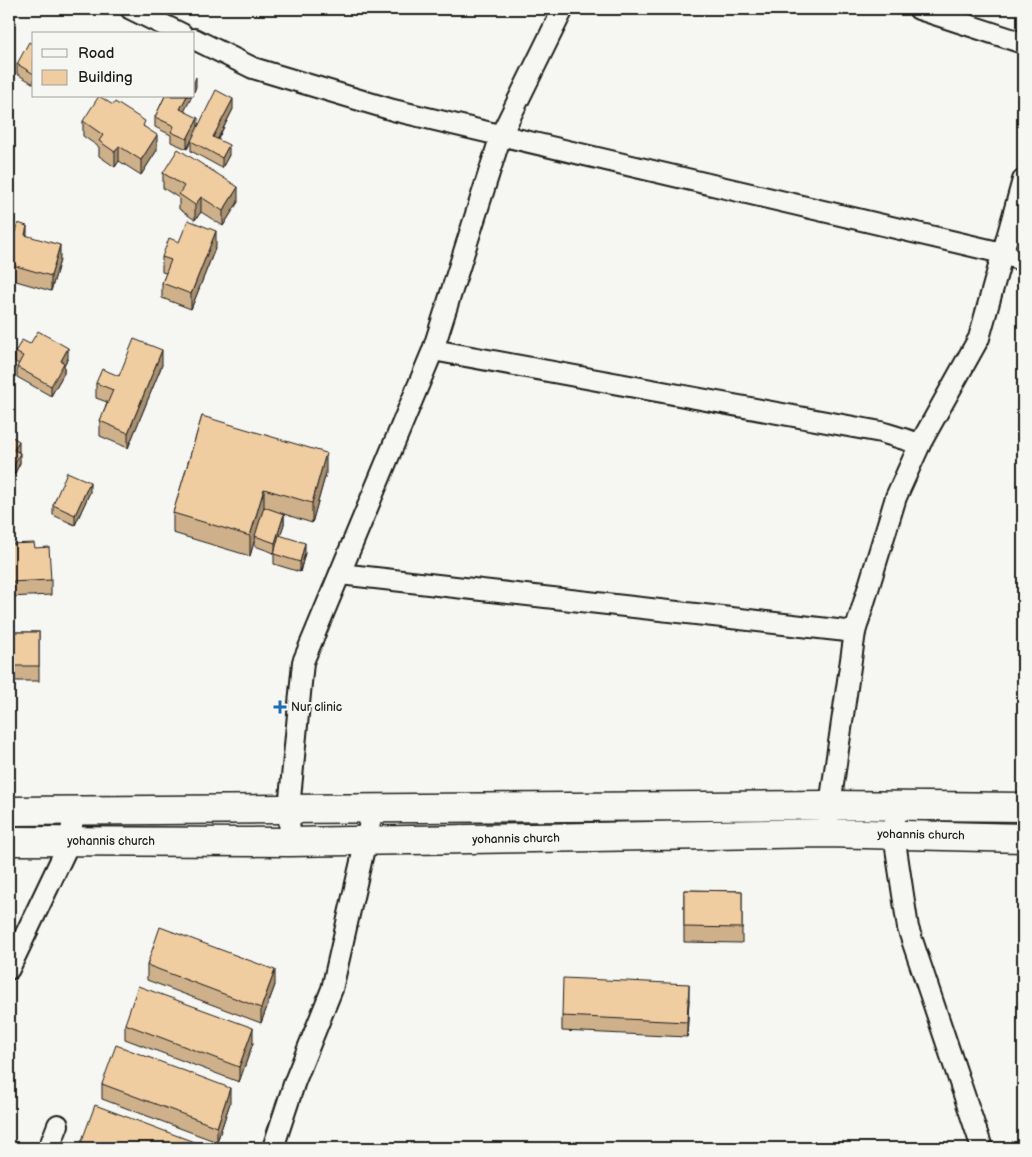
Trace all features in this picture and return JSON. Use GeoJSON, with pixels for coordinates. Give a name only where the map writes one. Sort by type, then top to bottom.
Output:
{"type":"FeatureCollection","features":[{"type":"Feature","properties":{"kind":"street"},"geometry":{"type":"LineString","coordinates":[[130,9],[178,32]]}},
{"type":"Feature","properties":{"kind":"street"},"geometry":{"type":"LineString","coordinates":[[290,842],[289,809],[303,662],[434,350],[501,135],[563,9]]}},
{"type":"Feature","properties":{"kind":"street"},"geometry":{"type":"LineString","coordinates":[[918,9],[1023,43]]}},
{"type":"Feature","properties":{"kind":"street"},"geometry":{"type":"LineString","coordinates":[[195,39],[253,68],[393,110],[1002,253],[1023,261]]}},
{"type":"Feature","properties":{"kind":"street"},"geometry":{"type":"LineString","coordinates":[[826,833],[855,632],[896,497],[920,444],[979,338],[1023,180]]}},
{"type":"Feature","properties":{"kind":"street"},"geometry":{"type":"LineString","coordinates":[[434,350],[881,432],[920,444]]}},
{"type":"Feature","properties":{"kind":"street"},"geometry":{"type":"LineString","coordinates":[[340,574],[855,632]]}},
{"type":"Feature","properties":{"kind":"street"},"geometry":{"type":"LineString","coordinates":[[9,811],[830,805],[1023,807]]}},
{"type":"Feature","properties":{"kind":"street"},"geometry":{"type":"LineString","coordinates":[[895,806],[894,835],[908,928],[982,1148]]}},
{"type":"Feature","properties":{"kind":"street"},"geometry":{"type":"LineString","coordinates":[[273,1148],[295,1081],[332,989],[373,808]]}},
{"type":"Feature","properties":{"kind":"street"},"geometry":{"type":"LineString","coordinates":[[9,969],[70,841],[74,810]]}},
{"type":"Feature","properties":{"kind":"street","name":"yohannis church"},"geometry":{"type":"LineString","coordinates":[[9,840],[290,842],[826,833],[1023,838]]}},
{"type":"Feature","properties":{"kind":"street"},"geometry":{"type":"LineString","coordinates":[[49,1148],[58,1125]]}},
{"type":"Feature","properties":{"kind":"building"},"geometry":{"type":"Polygon","coordinates":[[[29,42],[32,44],[32,73],[17,64],[29,42]]]}},
{"type":"Feature","properties":{"kind":"building"},"geometry":{"type":"Polygon","coordinates":[[[216,90],[233,99],[213,137],[229,145],[222,158],[191,141],[216,90]]]}},
{"type":"Feature","properties":{"kind":"building"},"geometry":{"type":"Polygon","coordinates":[[[98,98],[102,98],[113,105],[115,102],[145,121],[143,126],[157,135],[141,160],[119,146],[115,152],[99,141],[103,135],[83,121],[98,98]]]}},
{"type":"Feature","properties":{"kind":"building"},"geometry":{"type":"Polygon","coordinates":[[[164,98],[186,98],[180,109],[198,118],[187,139],[171,132],[174,126],[155,117],[164,98]]]}},
{"type":"Feature","properties":{"kind":"building"},"geometry":{"type":"Polygon","coordinates":[[[178,149],[238,187],[223,211],[201,197],[195,205],[179,194],[184,186],[163,173],[178,149]]]}},
{"type":"Feature","properties":{"kind":"building"},"geometry":{"type":"Polygon","coordinates":[[[188,220],[216,231],[191,294],[162,283],[171,260],[162,257],[169,238],[179,242],[188,220]]]}},
{"type":"Feature","properties":{"kind":"building"},"geometry":{"type":"Polygon","coordinates":[[[18,223],[27,226],[25,235],[60,245],[51,276],[9,264],[9,230],[15,232],[18,223]]]}},
{"type":"Feature","properties":{"kind":"building"},"geometry":{"type":"Polygon","coordinates":[[[38,331],[68,348],[61,361],[64,363],[51,386],[17,367],[23,356],[15,352],[22,340],[30,344],[38,331]]]}},
{"type":"Feature","properties":{"kind":"building"},"geometry":{"type":"Polygon","coordinates":[[[134,339],[162,350],[128,433],[100,421],[113,390],[96,383],[102,369],[119,376],[134,339]]]}},
{"type":"Feature","properties":{"kind":"building"},"geometry":{"type":"Polygon","coordinates":[[[202,416],[326,453],[312,503],[264,489],[250,536],[173,513],[202,416]]]}},
{"type":"Feature","properties":{"kind":"building"},"geometry":{"type":"Polygon","coordinates":[[[9,435],[19,441],[14,450],[20,453],[14,465],[9,462],[9,435]]]}},
{"type":"Feature","properties":{"kind":"building"},"geometry":{"type":"Polygon","coordinates":[[[67,472],[90,482],[75,515],[53,505],[67,472]]]}},
{"type":"Feature","properties":{"kind":"building"},"geometry":{"type":"Polygon","coordinates":[[[264,507],[284,514],[275,543],[255,536],[264,507]]]}},
{"type":"Feature","properties":{"kind":"building"},"geometry":{"type":"Polygon","coordinates":[[[279,535],[305,543],[300,562],[274,554],[279,535]]]}},
{"type":"Feature","properties":{"kind":"building"},"geometry":{"type":"Polygon","coordinates":[[[34,543],[35,548],[49,547],[51,580],[9,582],[9,544],[34,543]]]}},
{"type":"Feature","properties":{"kind":"building"},"geometry":{"type":"Polygon","coordinates":[[[9,632],[39,632],[39,666],[9,666],[9,632]]]}},
{"type":"Feature","properties":{"kind":"building"},"geometry":{"type":"Polygon","coordinates":[[[684,890],[742,891],[742,928],[684,927],[684,890]]]}},
{"type":"Feature","properties":{"kind":"building"},"geometry":{"type":"Polygon","coordinates":[[[160,927],[275,970],[261,1008],[147,965],[160,927]]]}},
{"type":"Feature","properties":{"kind":"building"},"geometry":{"type":"Polygon","coordinates":[[[563,978],[689,984],[687,1022],[562,1016],[563,978]]]}},
{"type":"Feature","properties":{"kind":"building"},"geometry":{"type":"Polygon","coordinates":[[[138,986],[253,1028],[239,1067],[125,1024],[138,986]]]}},
{"type":"Feature","properties":{"kind":"building"},"geometry":{"type":"Polygon","coordinates":[[[116,1045],[230,1088],[217,1127],[102,1084],[116,1045]]]}},
{"type":"Feature","properties":{"kind":"building"},"geometry":{"type":"Polygon","coordinates":[[[95,1105],[210,1148],[94,1148],[81,1143],[95,1105]]]}},
{"type":"Feature","properties":{"kind":"place","name":"Nur clinic"},"geometry":{"type":"Point","coordinates":[280,707]}}]}
